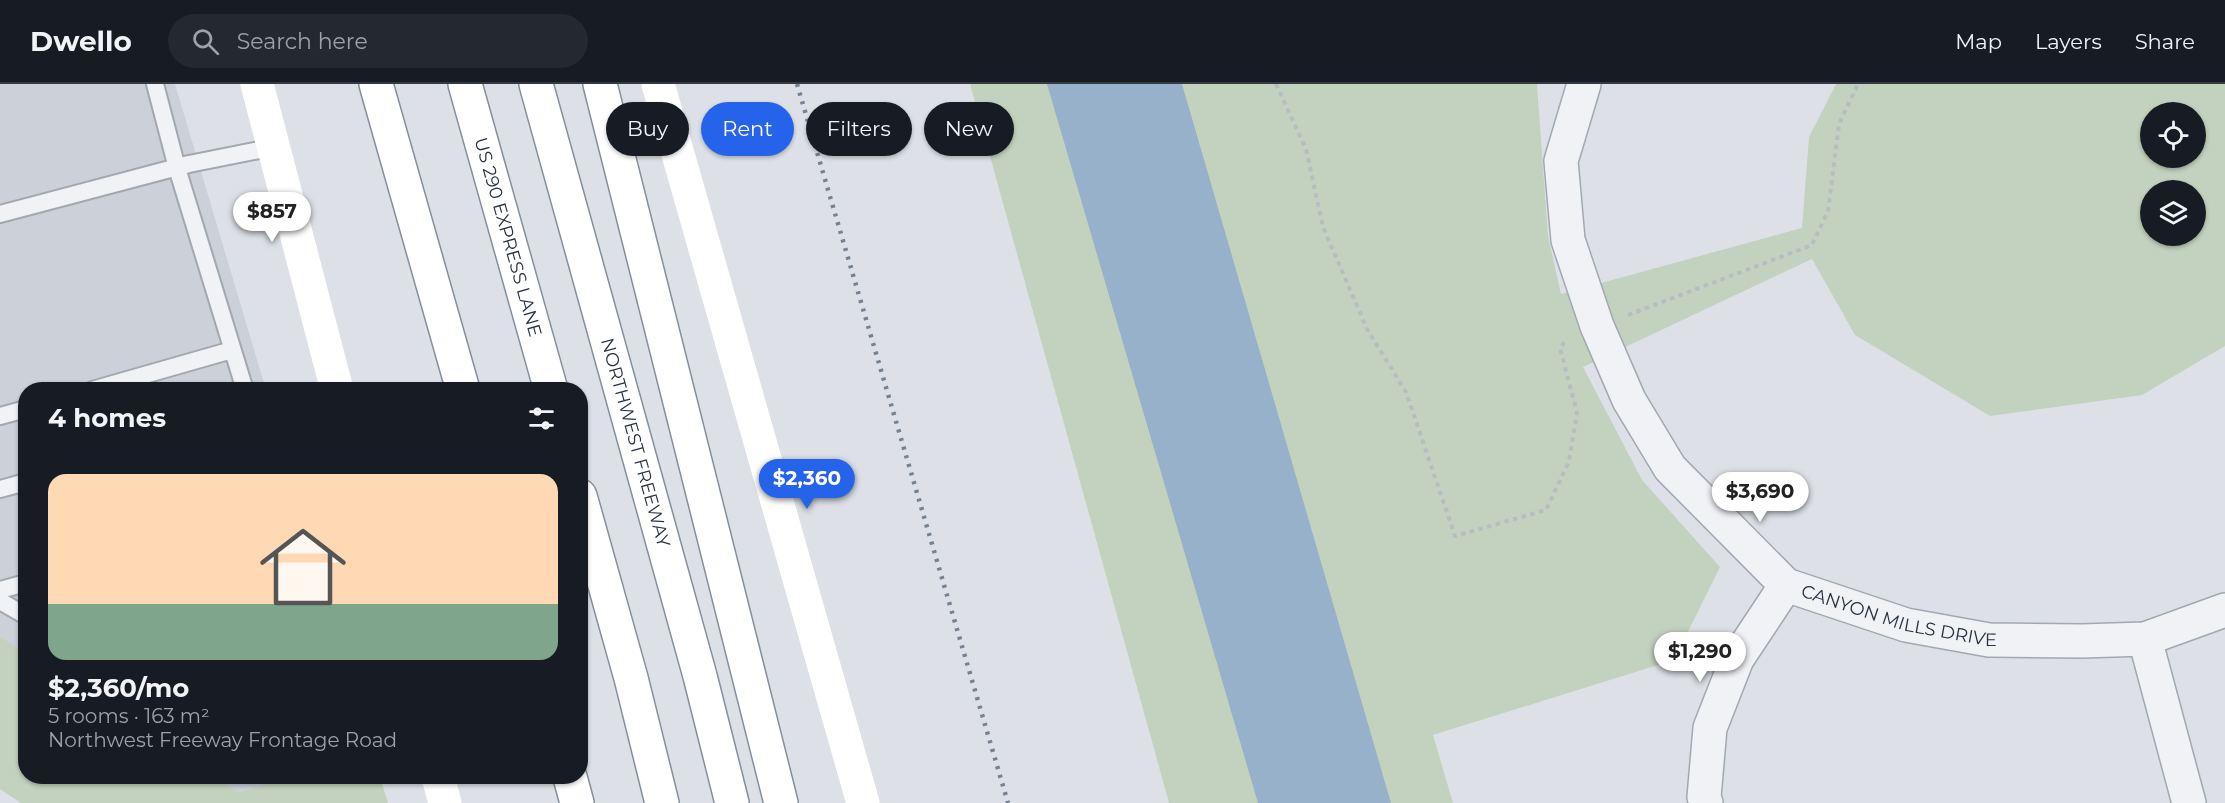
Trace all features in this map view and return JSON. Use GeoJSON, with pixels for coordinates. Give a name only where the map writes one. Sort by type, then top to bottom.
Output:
{"type":"FeatureCollection","features":[{"type":"Feature","properties":{"kind":"main road"},"geometry":{"type":"LineString","coordinates":[[257,84],[335,382]]}},
{"type":"Feature","properties":{"kind":"main road"},"geometry":{"type":"LineString","coordinates":[[376,84],[461,382]]}},
{"type":"Feature","properties":{"kind":"main road","name":"US 290 EXPRESS LANE"},"geometry":{"type":"LineString","coordinates":[[465,84],[549,382]]}},
{"type":"Feature","properties":{"kind":"main road","name":"NORTHWEST FREEWAY"},"geometry":{"type":"LineString","coordinates":[[536,84],[700,676],[732,803]]}},
{"type":"Feature","properties":{"kind":"main road"},"geometry":{"type":"LineString","coordinates":[[600,84],[781,803]]}},
{"type":"Feature","properties":{"kind":"main road"},"geometry":{"type":"LineString","coordinates":[[658,84],[863,803]]}},
{"type":"Feature","properties":{"kind":"main road"},"geometry":{"type":"LineString","coordinates":[[588,525],[662,803]]}},
{"type":"Feature","properties":{"kind":"main road"},"geometry":{"type":"LineString","coordinates":[[440,784],[445,803]]}},
{"type":"Feature","properties":{"kind":"main road"},"geometry":{"type":"LineString","coordinates":[[572,784],[577,803]]}},
{"type":"Feature","properties":{"kind":"street","name":"CANYON MILLS DRIVE"},"geometry":{"type":"LineString","coordinates":[[1584,84],[1561,161],[1568,240],[1597,326],[1629,400],[1670,468],[1786,585],[1906,625],[1989,640],[2145,639],[2225,610]]}},
{"type":"Feature","properties":{"kind":"street"},"geometry":{"type":"LineString","coordinates":[[1706,803],[1704,797],[1710,728],[1737,659],[1786,585]]}},
{"type":"Feature","properties":{"kind":"street"},"geometry":{"type":"LineString","coordinates":[[2145,639],[2189,803]]}},
{"type":"Feature","properties":{"kind":"lane"},"geometry":{"type":"LineString","coordinates":[[155,84],[177,168],[242,382]]}},
{"type":"Feature","properties":{"kind":"lane"},"geometry":{"type":"LineString","coordinates":[[0,214],[177,168],[274,147]]}},
{"type":"Feature","properties":{"kind":"lane"},"geometry":{"type":"LineString","coordinates":[[120,382],[232,350]]}},
{"type":"Feature","properties":{"kind":"lane"},"geometry":{"type":"LineString","coordinates":[[0,416],[18,411]]}},
{"type":"Feature","properties":{"kind":"lane"},"geometry":{"type":"LineString","coordinates":[[0,489],[18,484]]}},
{"type":"Feature","properties":{"kind":"lane"},"geometry":{"type":"LineString","coordinates":[[0,590],[18,585]]}},
{"type":"Feature","properties":{"kind":"lane"},"geometry":{"type":"LineString","coordinates":[[0,601],[18,611]]}},
{"type":"Feature","properties":{"kind":"path"},"geometry":{"type":"LineString","coordinates":[[1276,84],[1306,149],[1323,227],[1367,329],[1406,392],[1455,536],[1545,510],[1569,461],[1577,413],[1560,348],[1568,336],[1812,245],[1828,211],[1839,124],[1858,84]]}},
{"type":"Feature","properties":{"kind":"shaded area"},"geometry":{"type":"Polygon","coordinates":[[[0,84],[175,84],[264,382],[18,382],[18,648],[0,636],[0,84]]]}},
{"type":"Feature","properties":{"kind":"shaded area"},"geometry":{"type":"Polygon","coordinates":[[[226,784],[266,784],[239,792],[226,784]]]}},
{"type":"Feature","properties":{"kind":"green space"},"geometry":{"type":"Polygon","coordinates":[[[970,84],[1537,84],[1548,236],[1561,294],[1802,228],[1809,137],[1836,84],[2225,84],[2225,346],[2142,395],[1990,416],[1855,335],[1812,259],[1583,367],[1642,480],[1720,567],[1674,660],[1433,735],[1453,803],[1169,803],[990,156],[1014,156],[1014,102],[975,102],[970,84]]]}},
{"type":"Feature","properties":{"kind":"green space"},"geometry":{"type":"Polygon","coordinates":[[[0,636],[18,648],[18,784],[226,784],[239,792],[266,784],[382,784],[388,803],[21,803],[0,789],[0,636]]]}},
{"type":"Feature","properties":{"kind":"water"},"geometry":{"type":"Polygon","coordinates":[[[1047,84],[1182,84],[1391,803],[1258,803],[1047,84]]]}},
{"type":"Feature","properties":{"kind":"railway"},"geometry":{"type":"LineString","coordinates":[[797,84],[1008,803]]}}]}
